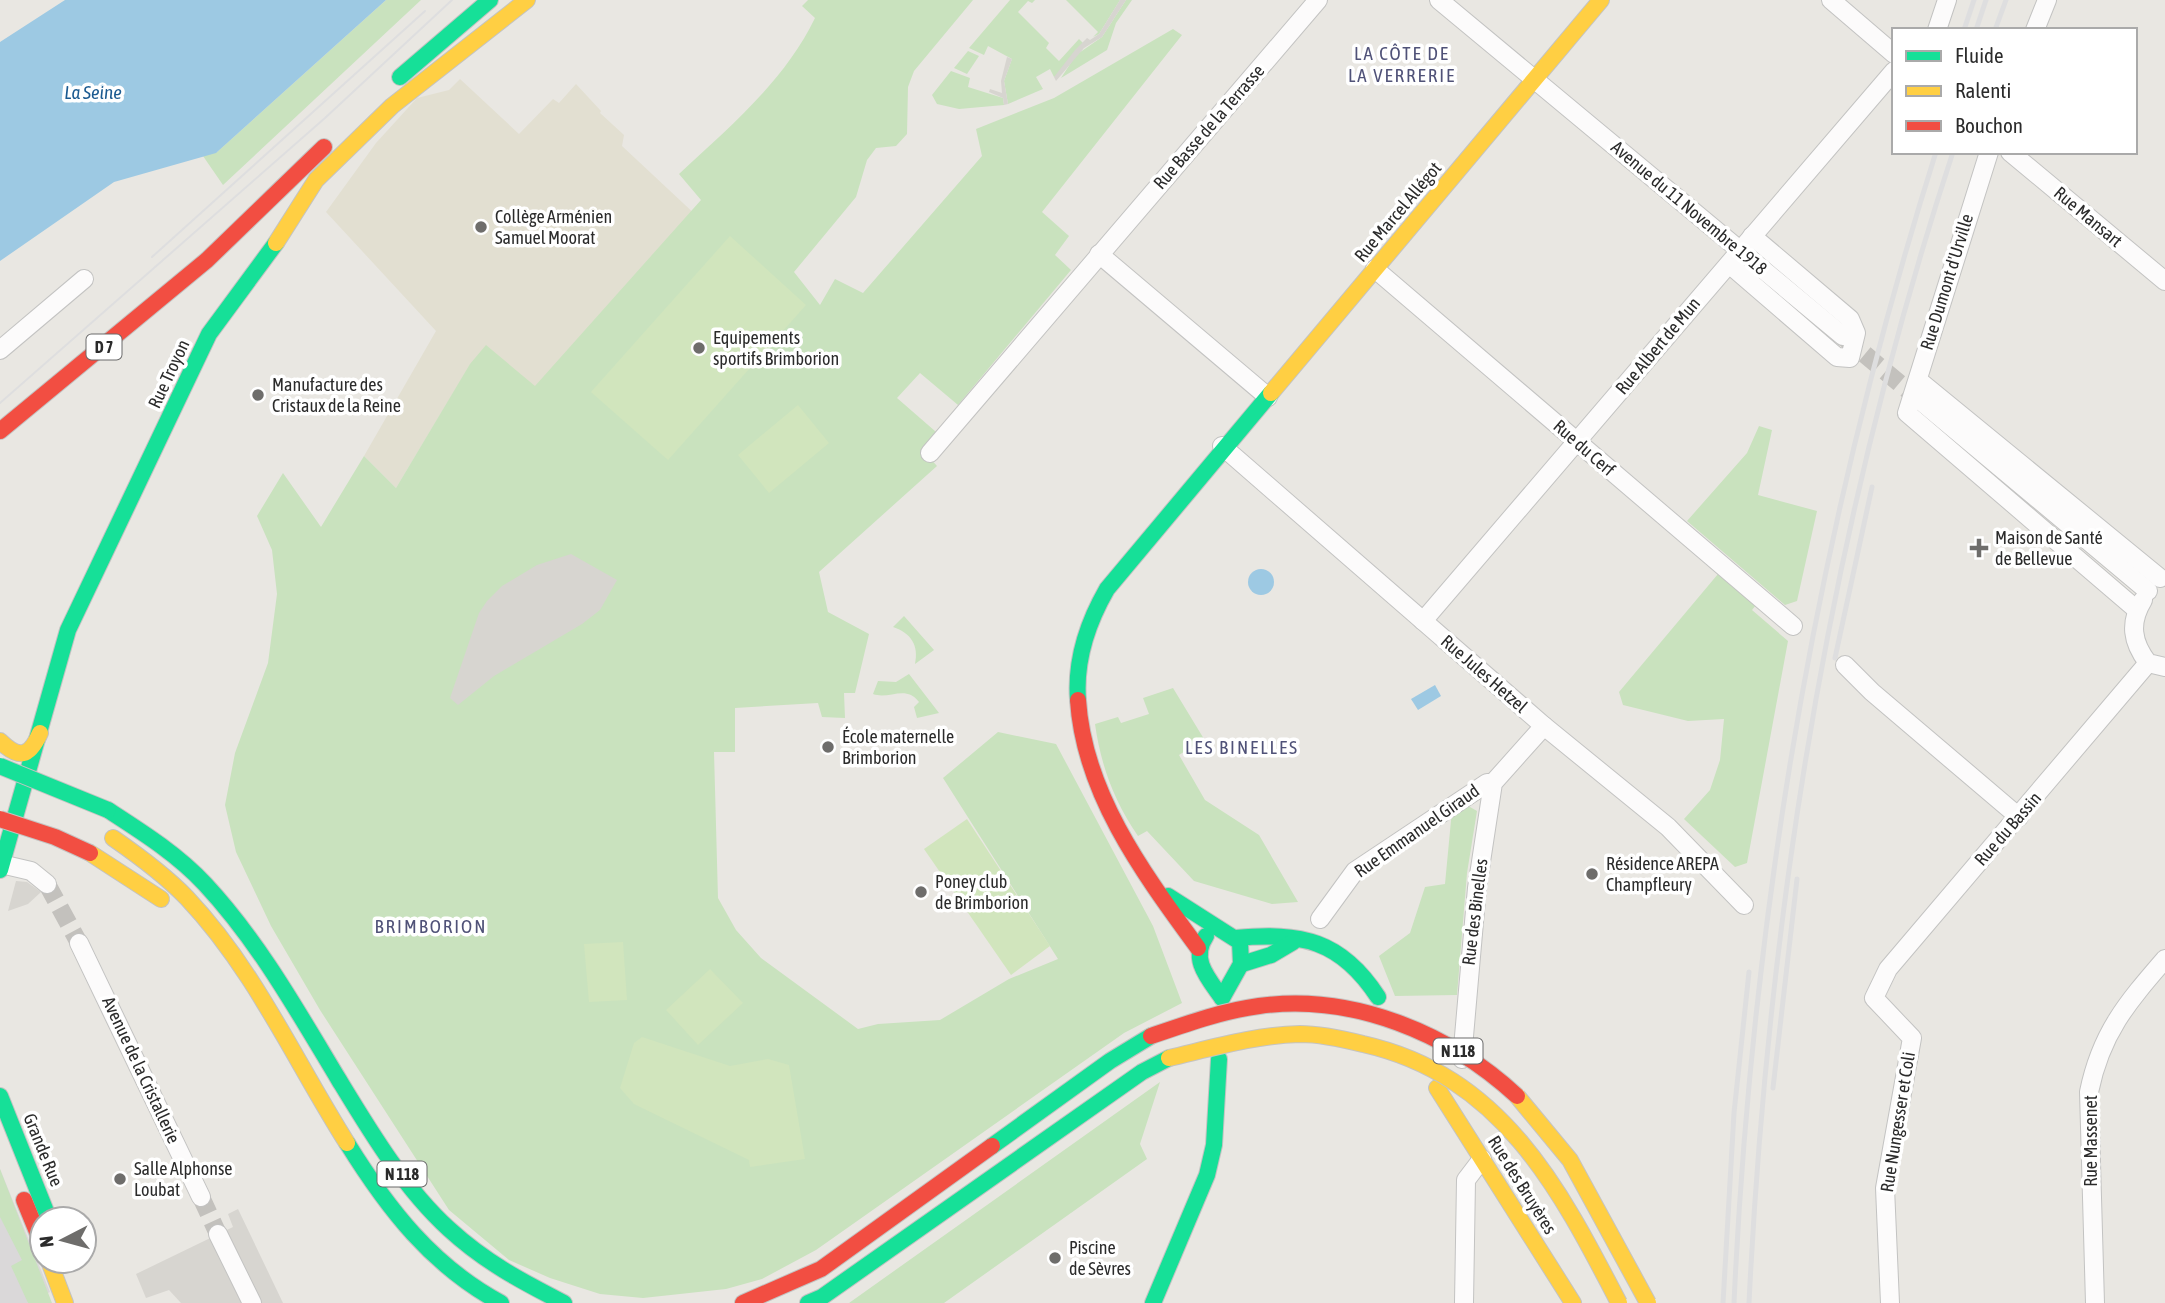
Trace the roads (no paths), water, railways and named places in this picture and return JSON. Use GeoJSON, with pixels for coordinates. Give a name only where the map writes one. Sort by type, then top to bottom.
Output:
{"type":"FeatureCollection","features":[{"type":"Feature","properties":{"kind":"main road"},"geometry":{"type":"LineString","coordinates":[[382,92],[491,0]]}},
{"type":"Feature","properties":{"kind":"main road","name":"Rue Troyon"},"geometry":{"type":"LineString","coordinates":[[0,866],[68,630],[216,324],[300,209],[316,180],[392,106],[527,0]]}},
{"type":"Feature","properties":{"kind":"main road","name":"Rue Marcel Allégot"},"geometry":{"type":"LineString","coordinates":[[1238,969],[1222,998],[1197,959],[1198,948],[1120,834],[1100,798],[1081,733],[1077,701],[1081,657],[1093,615],[1114,580],[1222,446],[1268,397],[1601,0]]}},
{"type":"Feature","properties":{"kind":"main road","name":"D 7"},"geometry":{"type":"LineString","coordinates":[[0,431],[221,269],[258,211],[336,136]]}},
{"type":"Feature","properties":{"kind":"main road"},"geometry":{"type":"LineString","coordinates":[[216,324],[226,299],[221,269]]}},
{"type":"Feature","properties":{"kind":"main road"},"geometry":{"type":"LineString","coordinates":[[0,741],[13,753],[22,754],[34,747],[41,730]]}},
{"type":"Feature","properties":{"kind":"main road"},"geometry":{"type":"LineString","coordinates":[[0,748],[23,791]]}},
{"type":"Feature","properties":{"kind":"main road","name":"N 118"},"geometry":{"type":"LineString","coordinates":[[0,766],[108,810],[170,850],[206,884],[247,935],[382,1148],[421,1200],[467,1248],[494,1268],[537,1293],[564,1303]]}},
{"type":"Feature","properties":{"kind":"main road"},"geometry":{"type":"LineString","coordinates":[[0,790],[38,804]]}},
{"type":"Feature","properties":{"kind":"main road"},"geometry":{"type":"LineString","coordinates":[[0,819],[90,853],[176,913],[224,962],[254,987]]}},
{"type":"Feature","properties":{"kind":"main road","name":"N 118"},"geometry":{"type":"LineString","coordinates":[[102,832],[131,849],[197,908],[234,954],[360,1164],[397,1217],[442,1265],[501,1303]]}},
{"type":"Feature","properties":{"kind":"main road"},"geometry":{"type":"LineString","coordinates":[[1157,887],[1230,935],[1244,953],[1238,969]]}},
{"type":"Feature","properties":{"kind":"main road"},"geometry":{"type":"LineString","coordinates":[[1198,948],[1211,934],[1268,935],[1293,942],[1325,945],[1344,956],[1365,977],[1378,997]]}},
{"type":"Feature","properties":{"kind":"main road"},"geometry":{"type":"LineString","coordinates":[[1238,969],[1293,942]]}},
{"type":"Feature","properties":{"kind":"main road","name":"N 118"},"geometry":{"type":"LineString","coordinates":[[743,1303],[821,1269],[1110,1061],[1151,1036],[1226,1011],[1275,1004],[1329,1005],[1411,1026],[1462,1053],[1523,1101],[1557,1141],[1598,1207],[1648,1303]]}},
{"type":"Feature","properties":{"kind":"main road","name":"N 118"},"geometry":{"type":"LineString","coordinates":[[808,1303],[822,1297],[1000,1175],[1142,1072],[1169,1058],[1231,1043],[1302,1034],[1370,1043],[1405,1055],[1449,1076],[1503,1118],[1537,1159],[1576,1218],[1619,1303]]}},
{"type":"Feature","properties":{"kind":"main road"},"geometry":{"type":"LineString","coordinates":[[1153,1303],[1207,1175],[1214,1145],[1219,1059]]}},
{"type":"Feature","properties":{"kind":"main road","name":"Rue des Bruyères"},"geometry":{"type":"LineString","coordinates":[[1437,1088],[1573,1303]]}},
{"type":"Feature","properties":{"kind":"main road","name":"Grande Rue"},"geometry":{"type":"LineString","coordinates":[[0,1096],[43,1205]]}},
{"type":"Feature","properties":{"kind":"main road","name":"Grande Rue"},"geometry":{"type":"LineString","coordinates":[[0,1131],[8,1163],[28,1211]]}},
{"type":"Feature","properties":{"kind":"main road"},"geometry":{"type":"LineString","coordinates":[[54,1275],[65,1303]]}},
{"type":"Feature","properties":{"kind":"main road"},"geometry":{"type":"LineString","coordinates":[[70,1275],[81,1303]]}},
{"type":"Feature","properties":{"kind":"street","name":"Rue Basse de la Terrasse"},"geometry":{"type":"LineString","coordinates":[[930,453],[1318,0]]}},
{"type":"Feature","properties":{"kind":"street","name":"Avenue du 11 Novembre 1918"},"geometry":{"type":"LineString","coordinates":[[1440,0],[1843,336]]}},
{"type":"Feature","properties":{"kind":"street"},"geometry":{"type":"LineString","coordinates":[[1831,0],[1892,52]]}},
{"type":"Feature","properties":{"kind":"street"},"geometry":{"type":"LineString","coordinates":[[1938,28],[1947,0]]}},
{"type":"Feature","properties":{"kind":"street"},"geometry":{"type":"LineString","coordinates":[[2036,28],[2047,0]]}},
{"type":"Feature","properties":{"kind":"street","name":"Rue Albert de Mun"},"geometry":{"type":"LineString","coordinates":[[1423,621],[1892,73]]}},
{"type":"Feature","properties":{"kind":"street","name":"Rue Dumont d'Urville"},"geometry":{"type":"LineString","coordinates":[[1914,407],[1918,380],[1988,154]]}},
{"type":"Feature","properties":{"kind":"street","name":"Rue Mansart"},"geometry":{"type":"LineString","coordinates":[[2012,154],[2165,281]]}},
{"type":"Feature","properties":{"kind":"street"},"geometry":{"type":"LineString","coordinates":[[1740,250],[1850,319],[1856,332],[1850,358],[1837,357],[1740,250]]}},
{"type":"Feature","properties":{"kind":"street"},"geometry":{"type":"LineString","coordinates":[[1099,254],[1268,397]]}},
{"type":"Feature","properties":{"kind":"street","name":"Rue du Cerf"},"geometry":{"type":"LineString","coordinates":[[1375,269],[1793,626]]}},
{"type":"Feature","properties":{"kind":"street"},"geometry":{"type":"LineString","coordinates":[[0,350],[84,279]]}},
{"type":"Feature","properties":{"kind":"street"},"geometry":{"type":"LineString","coordinates":[[1918,380],[2158,581]]}},
{"type":"Feature","properties":{"kind":"street"},"geometry":{"type":"LineString","coordinates":[[1914,407],[2158,581]]}},
{"type":"Feature","properties":{"kind":"street"},"geometry":{"type":"LineString","coordinates":[[1914,407],[2137,610]]}},
{"type":"Feature","properties":{"kind":"street","name":"Rue Jules Hetzel"},"geometry":{"type":"LineString","coordinates":[[1222,446],[1544,726],[1668,827],[1744,905]]}},
{"type":"Feature","properties":{"kind":"street"},"geometry":{"type":"LineString","coordinates":[[2156,665],[2136,646],[2133,626],[2137,610],[2158,581]]}},
{"type":"Feature","properties":{"kind":"street"},"geometry":{"type":"LineString","coordinates":[[1845,665],[1872,692],[2019,817]]}},
{"type":"Feature","properties":{"kind":"street","name":"Rue du Bassin"},"geometry":{"type":"LineString","coordinates":[[1874,998],[1888,969],[2019,817],[2156,665]]}},
{"type":"Feature","properties":{"kind":"street"},"geometry":{"type":"LineString","coordinates":[[1493,783],[1544,726]]}},
{"type":"Feature","properties":{"kind":"street","name":"Rue Emmanuel Giraud"},"geometry":{"type":"LineString","coordinates":[[1320,919],[1355,871],[1487,783],[1493,783]]}},
{"type":"Feature","properties":{"kind":"street","name":"Rue des Binelles"},"geometry":{"type":"LineString","coordinates":[[1457,1118],[1474,913],[1493,783]]}},
{"type":"Feature","properties":{"kind":"street"},"geometry":{"type":"LineString","coordinates":[[0,866],[31,871],[47,884]]}},
{"type":"Feature","properties":{"kind":"street","name":"Avenue de la Cristallerie"},"geometry":{"type":"LineString","coordinates":[[79,943],[201,1197]]}},
{"type":"Feature","properties":{"kind":"street","name":"Rue Massenet"},"geometry":{"type":"LineString","coordinates":[[2095,1303],[2090,1092],[2096,1060],[2109,1032],[2127,1004],[2165,959]]}},
{"type":"Feature","properties":{"kind":"street","name":"Rue Nungesser et Coli"},"geometry":{"type":"LineString","coordinates":[[1874,998],[1912,1038],[1885,1188],[1890,1303]]}},
{"type":"Feature","properties":{"kind":"street"},"geometry":{"type":"LineString","coordinates":[[1464,1303],[1466,1180],[1482,1159]]}},
{"type":"Feature","properties":{"kind":"street"},"geometry":{"type":"LineString","coordinates":[[218,1234],[252,1303]]}},
{"type":"Feature","properties":{"kind":"water","name":"La Seine"},"geometry":{"type":"Polygon","coordinates":[[[65,0],[386,0],[216,153],[114,182],[0,261],[0,42],[65,0]]]}},
{"type":"Feature","properties":{"kind":"water"},"geometry":{"type":"Polygon","coordinates":[[[1261,569],[1270,573],[1274,582],[1270,591],[1261,595],[1252,591],[1248,582],[1252,573],[1261,569]]]}},
{"type":"Feature","properties":{"kind":"water"},"geometry":{"type":"Polygon","coordinates":[[[1435,685],[1441,696],[1418,710],[1411,699],[1435,685]]]}},
{"type":"Feature","properties":{"kind":"tunnel"},"geometry":{"type":"LineString","coordinates":[[1844,337],[1922,402]]}},
{"type":"Feature","properties":{"kind":"tunnel"},"geometry":{"type":"LineString","coordinates":[[47,884],[79,943]]}},
{"type":"Feature","properties":{"kind":"tunnel"},"geometry":{"type":"LineString","coordinates":[[201,1197],[218,1234]]}},
{"type":"Feature","properties":{"kind":"tram line"},"geometry":{"type":"LineString","coordinates":[[0,403],[325,118],[452,0]]}},
{"type":"Feature","properties":{"kind":"tram line"},"geometry":{"type":"LineString","coordinates":[[152,257],[425,11]]}},
{"type":"Feature","properties":{"kind":"railway"},"geometry":{"type":"LineString","coordinates":[[1965,28],[1974,0]]}},
{"type":"Feature","properties":{"kind":"railway"},"geometry":{"type":"LineString","coordinates":[[1977,28],[1986,0]]}},
{"type":"Feature","properties":{"kind":"railway"},"geometry":{"type":"LineString","coordinates":[[1996,28],[2006,0]]}},
{"type":"Feature","properties":{"kind":"railway"},"geometry":{"type":"LineString","coordinates":[[1734,1303],[1743,1157],[1757,1011],[1775,866],[1798,721],[1825,577],[1857,434],[1894,293],[1935,154]]}},
{"type":"Feature","properties":{"kind":"railway"},"geometry":{"type":"LineString","coordinates":[[1749,1303],[1758,1157],[1772,1011],[1812,721],[1872,434],[1910,292],[1952,154]]}},
{"type":"Feature","properties":{"kind":"railway"},"geometry":{"type":"LineString","coordinates":[[1835,658],[1872,487]]}},
{"type":"Feature","properties":{"kind":"railway"},"geometry":{"type":"LineString","coordinates":[[1773,1088],[1797,879]]}},
{"type":"Feature","properties":{"kind":"railway"},"geometry":{"type":"LineString","coordinates":[[1723,1303],[1734,1113],[1749,972]]}},
{"type":"Feature","properties":{"kind":"place","name":"Collège Arménien Samuel Moorat"},"geometry":{"type":"Point","coordinates":[481,227]}},
{"type":"Feature","properties":{"kind":"place","name":"Equipements sportifs Brimborion"},"geometry":{"type":"Point","coordinates":[699,348]}},
{"type":"Feature","properties":{"kind":"place","name":"Manufacture des Cristaux de la Reine"},"geometry":{"type":"Point","coordinates":[258,395]}},
{"type":"Feature","properties":{"kind":"place","name":"Maison de Santé de Bellevue"},"geometry":{"type":"Point","coordinates":[1979,548]}},
{"type":"Feature","properties":{"kind":"place","name":"École maternelle Brimborion"},"geometry":{"type":"Point","coordinates":[828,747]}},
{"type":"Feature","properties":{"kind":"place","name":"Résidence AREPA Champfleury"},"geometry":{"type":"Point","coordinates":[1592,874]}},
{"type":"Feature","properties":{"kind":"place","name":"Poney club de Brimborion"},"geometry":{"type":"Point","coordinates":[921,892]}},
{"type":"Feature","properties":{"kind":"place","name":"Salle Alphonse Loubat"},"geometry":{"type":"Point","coordinates":[120,1179]}},
{"type":"Feature","properties":{"kind":"place","name":"Piscine de Sèvres"},"geometry":{"type":"Point","coordinates":[1055,1258]}},
{"type":"Feature","properties":{"kind":"district","name":"LA CÔTE DE LA VERRERIE"},"geometry":{"type":"Point","coordinates":[1402,64]}},
{"type":"Feature","properties":{"kind":"district","name":"LES BINELLES"},"geometry":{"type":"Point","coordinates":[1242,747]}},
{"type":"Feature","properties":{"kind":"district","name":"BRIMBORION"},"geometry":{"type":"Point","coordinates":[431,926]}}]}
